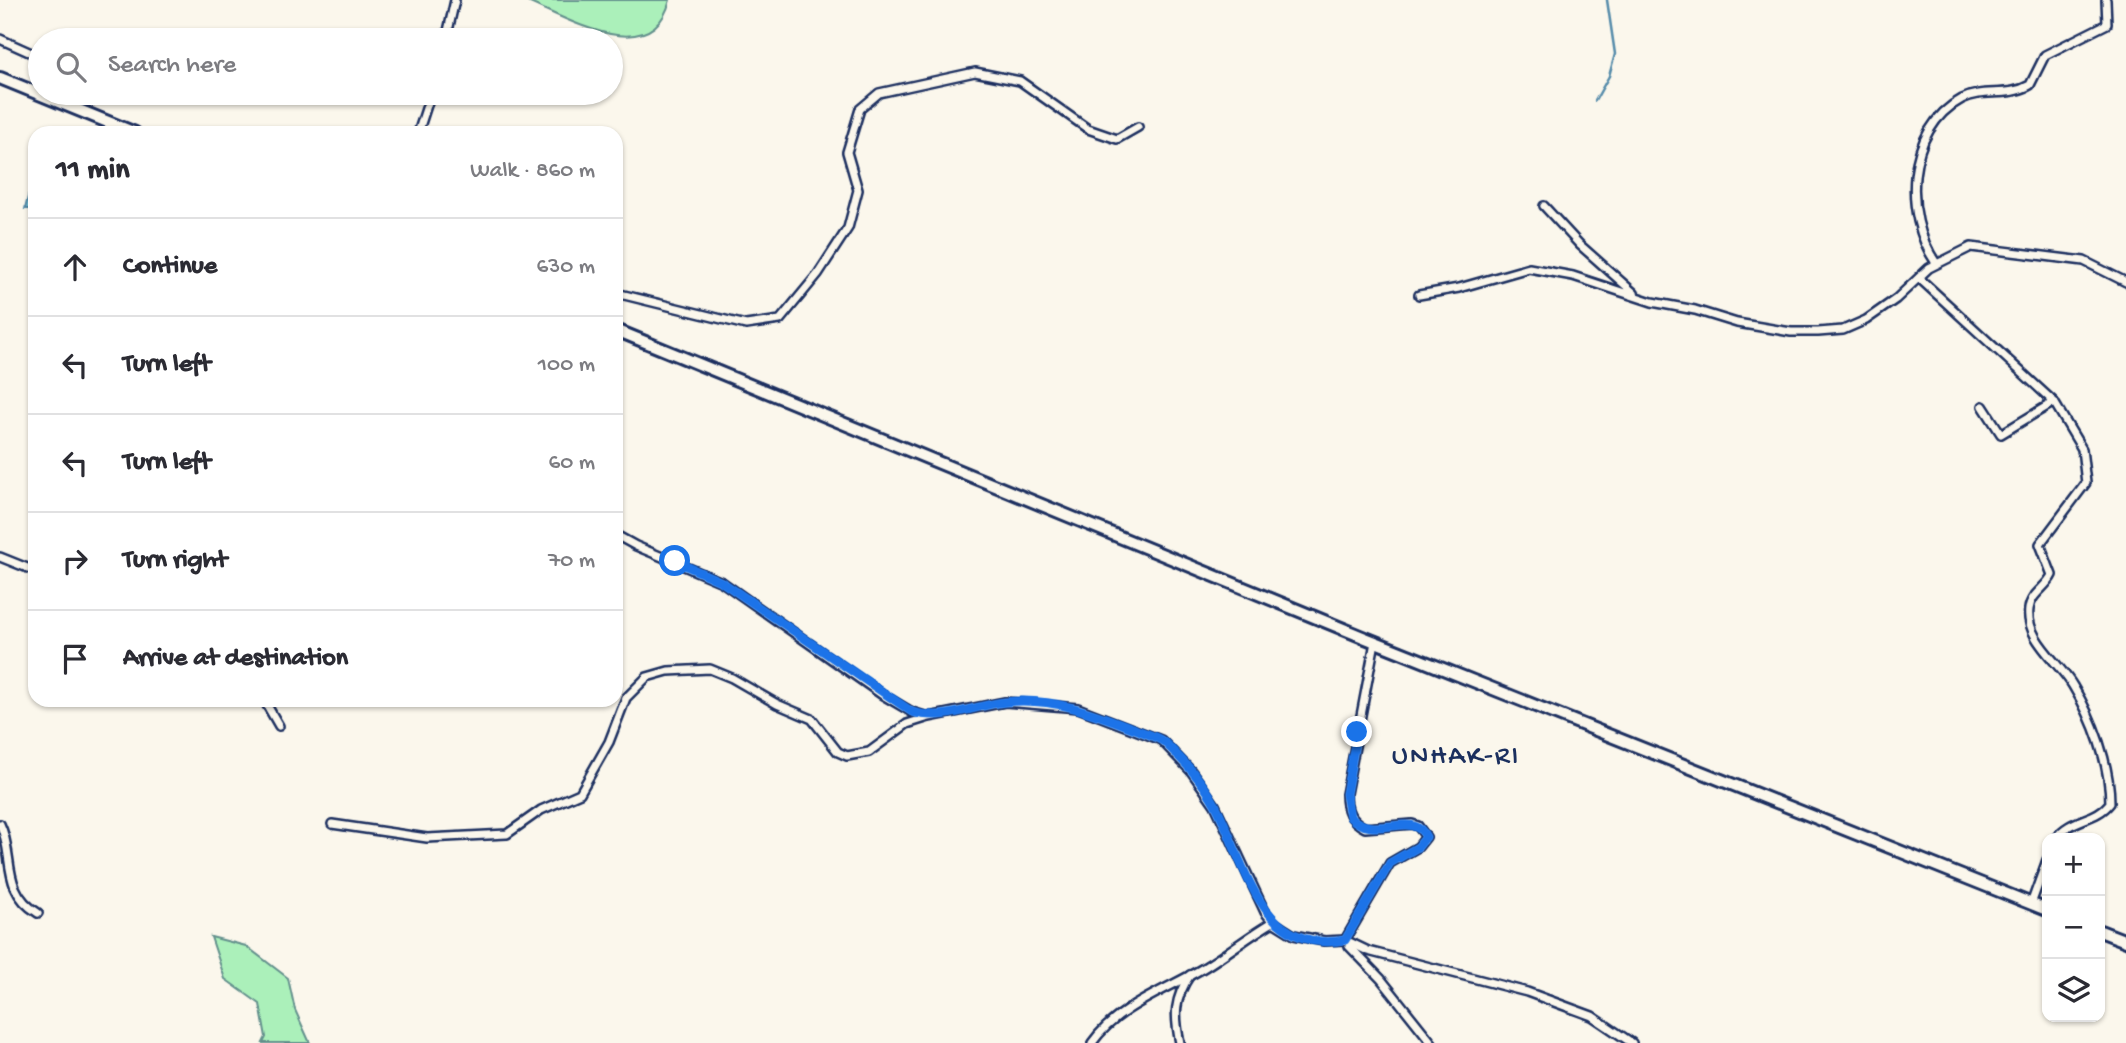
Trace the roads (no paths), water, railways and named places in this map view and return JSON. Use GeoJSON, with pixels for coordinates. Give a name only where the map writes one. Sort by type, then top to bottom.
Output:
{"type":"FeatureCollection","features":[{"type":"Feature","properties":{"kind":"main road"},"geometry":{"type":"LineString","coordinates":[[0,78],[28,89]]}},
{"type":"Feature","properties":{"kind":"main road"},"geometry":{"type":"LineString","coordinates":[[66,105],[118,126]]}},
{"type":"Feature","properties":{"kind":"main road"},"geometry":{"type":"LineString","coordinates":[[623,333],[1375,642],[2042,908]]}},
{"type":"Feature","properties":{"kind":"main road"},"geometry":{"type":"LineString","coordinates":[[2105,933],[2126,941]]}},
{"type":"Feature","properties":{"kind":"street"},"geometry":{"type":"LineString","coordinates":[[449,28],[455,0]]}},
{"type":"Feature","properties":{"kind":"street"},"geometry":{"type":"LineString","coordinates":[[1936,263],[1921,237],[1914,209],[1921,152],[1928,128],[1963,98],[2010,94],[2030,85],[2045,55],[2107,24],[2106,0]]}},
{"type":"Feature","properties":{"kind":"street"},"geometry":{"type":"LineString","coordinates":[[0,39],[28,52]]}},
{"type":"Feature","properties":{"kind":"street"},"geometry":{"type":"LineString","coordinates":[[623,295],[746,326],[780,320],[818,274],[848,228],[858,190],[847,152],[860,109],[879,93],[975,72],[1020,82],[1088,129],[1107,136],[1117,139],[1138,127]]}},
{"type":"Feature","properties":{"kind":"street"},"geometry":{"type":"LineString","coordinates":[[420,126],[427,105]]}},
{"type":"Feature","properties":{"kind":"street"},"geometry":{"type":"LineString","coordinates":[[1544,206],[1580,246],[1637,296]]}},
{"type":"Feature","properties":{"kind":"street"},"geometry":{"type":"LineString","coordinates":[[1419,295],[1459,288],[1529,268],[1573,276],[1737,323],[1791,332],[1818,332],[1843,330],[1866,320],[1936,263],[1972,247],[2056,255],[2097,265],[2126,282]]}},
{"type":"Feature","properties":{"kind":"street"},"geometry":{"type":"LineString","coordinates":[[1919,278],[2054,402],[2082,449],[2086,483],[2040,544],[2052,575],[2049,582],[2031,600],[2030,626],[2074,687],[2095,733],[2110,790],[2110,803],[2105,809],[2067,825],[2060,833]]}},
{"type":"Feature","properties":{"kind":"street"},"geometry":{"type":"LineString","coordinates":[[1983,405],[2001,434],[2054,402]]}},
{"type":"Feature","properties":{"kind":"street"},"geometry":{"type":"LineString","coordinates":[[623,539],[722,582],[890,700],[912,712],[929,717]]}},
{"type":"Feature","properties":{"kind":"street"},"geometry":{"type":"LineString","coordinates":[[0,557],[28,568]]}},
{"type":"Feature","properties":{"kind":"street"},"geometry":{"type":"LineString","coordinates":[[1345,940],[1390,863],[1418,847],[1426,837],[1418,826],[1412,824],[1365,828],[1350,817],[1347,810],[1346,794],[1375,642]]}},
{"type":"Feature","properties":{"kind":"street"},"geometry":{"type":"LineString","coordinates":[[623,706],[626,698],[640,683],[657,673],[710,669],[812,719],[838,752],[847,756],[869,752],[907,724],[929,717],[1005,702],[1031,702],[1079,708],[1161,740],[1206,788],[1265,912],[1273,922],[1309,939],[1345,940],[1368,951],[1527,992],[1592,1016],[1632,1043]]}},
{"type":"Feature","properties":{"kind":"street"},"geometry":{"type":"LineString","coordinates":[[268,707],[279,726]]}},
{"type":"Feature","properties":{"kind":"street"},"geometry":{"type":"LineString","coordinates":[[332,824],[427,838],[507,834],[541,810],[580,793],[609,742],[623,707]]}},
{"type":"Feature","properties":{"kind":"street"},"geometry":{"type":"LineString","coordinates":[[0,824],[4,839],[2,865],[8,887],[20,903],[37,913]]}},
{"type":"Feature","properties":{"kind":"street"},"geometry":{"type":"LineString","coordinates":[[2032,904],[2042,875]]}},
{"type":"Feature","properties":{"kind":"street"},"geometry":{"type":"LineString","coordinates":[[1092,1043],[1142,1001],[1190,975],[1273,922]]}},
{"type":"Feature","properties":{"kind":"street"},"geometry":{"type":"LineString","coordinates":[[1345,940],[1403,1005],[1432,1043]]}},
{"type":"Feature","properties":{"kind":"street"},"geometry":{"type":"LineString","coordinates":[[1180,1043],[1174,1018],[1175,1002],[1190,975]]}},
{"type":"Feature","properties":{"kind":"waterway"},"geometry":{"type":"LineString","coordinates":[[1595,101],[1609,76],[1615,54],[1607,0]]}},
{"type":"Feature","properties":{"kind":"district","name":"UNHAK-RI"},"geometry":{"type":"Point","coordinates":[1456,753]}}]}
